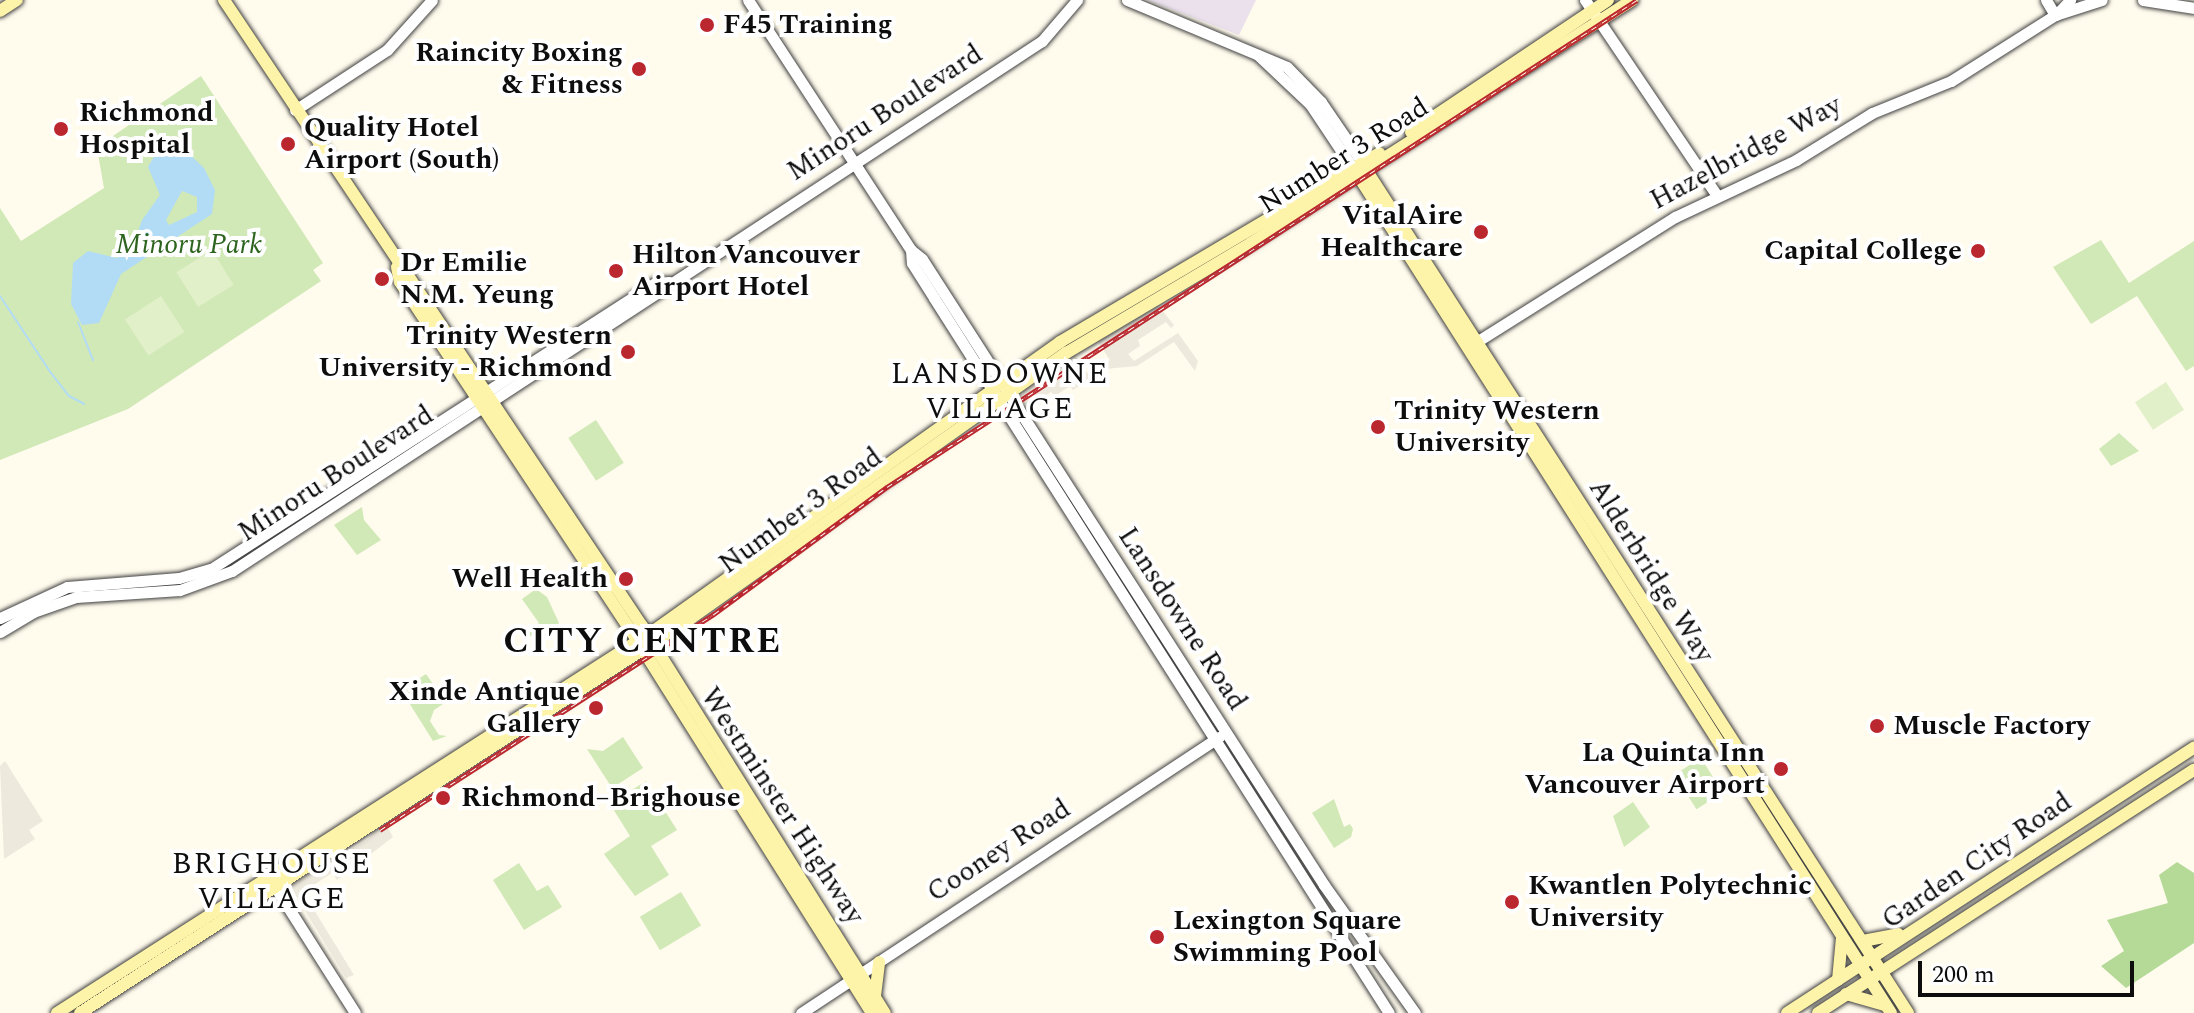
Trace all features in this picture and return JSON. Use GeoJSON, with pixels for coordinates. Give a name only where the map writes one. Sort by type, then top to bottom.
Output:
{"type":"FeatureCollection","features":[{"type":"Feature","properties":{"kind":"main road"},"geometry":{"type":"LineString","coordinates":[[0,11],[17,0]]}},
{"type":"Feature","properties":{"kind":"main road","name":"Number 3 Road"},"geometry":{"type":"LineString","coordinates":[[645,642],[997,385],[1104,313],[1359,169],[1590,3],[1608,0]]}},
{"type":"Feature","properties":{"kind":"main road","name":"Number 3 Road"},"geometry":{"type":"LineString","coordinates":[[80,1013],[272,883],[645,642],[1111,324],[1632,0]]}},
{"type":"Feature","properties":{"kind":"main road","name":"Westminster Highway"},"geometry":{"type":"LineString","coordinates":[[222,2],[397,267],[414,281],[485,400]]}},
{"type":"Feature","properties":{"kind":"main road","name":"Alderbridge Way"},"geometry":{"type":"LineString","coordinates":[[1359,169],[1908,1013]]}},
{"type":"Feature","properties":{"kind":"main road","name":"Westminster Highway"},"geometry":{"type":"LineString","coordinates":[[397,267],[400,282],[485,400],[645,642],[856,977],[872,1013]]}},
{"type":"Feature","properties":{"kind":"main road","name":"Alderbridge Way"},"geometry":{"type":"LineString","coordinates":[[1472,345],[1888,1009]]}},
{"type":"Feature","properties":{"kind":"main road","name":"Garden City Road"},"geometry":{"type":"LineString","coordinates":[[1787,1013],[2194,748]]}},
{"type":"Feature","properties":{"kind":"main road","name":"Garden City Road"},"geometry":{"type":"LineString","coordinates":[[1818,1013],[2194,770]]}},
{"type":"Feature","properties":{"kind":"main road"},"geometry":{"type":"LineString","coordinates":[[1863,941],[1895,937],[2006,870]]}},
{"type":"Feature","properties":{"kind":"main road","name":"Number 3 Road"},"geometry":{"type":"LineString","coordinates":[[57,1013],[272,883]]}},
{"type":"Feature","properties":{"kind":"main road"},"geometry":{"type":"LineString","coordinates":[[1838,980],[1844,961],[1842,935]]}},
{"type":"Feature","properties":{"kind":"main road"},"geometry":{"type":"LineString","coordinates":[[875,996],[879,962]]}},
{"type":"Feature","properties":{"kind":"main road","name":"Westminster Highway"},"geometry":{"type":"LineString","coordinates":[[856,977],[875,996],[885,1013]]}},
{"type":"Feature","properties":{"kind":"main road"},"geometry":{"type":"LineString","coordinates":[[1846,994],[1888,1009]]}},
{"type":"Feature","properties":{"kind":"street"},"geometry":{"type":"LineString","coordinates":[[295,110],[387,50],[432,0]]}},
{"type":"Feature","properties":{"kind":"street","name":"Lansdowne Road"},"geometry":{"type":"LineString","coordinates":[[748,0],[911,250],[912,263],[1005,397],[1342,912],[1415,1013]]}},
{"type":"Feature","properties":{"kind":"street","name":"Minoru Boulevard"},"geometry":{"type":"LineString","coordinates":[[0,632],[33,612],[76,597],[180,590],[216,579],[655,283],[669,282],[1042,41],[1077,0]]}},
{"type":"Feature","properties":{"kind":"street","name":"Alderbridge Way"},"geometry":{"type":"LineString","coordinates":[[1127,0],[1257,54],[1310,104],[1359,169]]}},
{"type":"Feature","properties":{"kind":"street"},"geometry":{"type":"LineString","coordinates":[[2046,0],[2055,15]]}},
{"type":"Feature","properties":{"kind":"street","name":"Hazelbridge Way"},"geometry":{"type":"LineString","coordinates":[[1472,345],[1635,240],[1717,196],[1796,160],[1872,113],[1951,81],[2055,15],[2070,0]]}},
{"type":"Feature","properties":{"kind":"street","name":"Hazelbridge Way"},"geometry":{"type":"LineString","coordinates":[[2055,15],[2102,0]]}},
{"type":"Feature","properties":{"kind":"street"},"geometry":{"type":"LineString","coordinates":[[2143,0],[2194,8]]}},
{"type":"Feature","properties":{"kind":"street"},"geometry":{"type":"LineString","coordinates":[[1590,3],[1717,196]]}},
{"type":"Feature","properties":{"kind":"street","name":"Lansdowne Road"},"geometry":{"type":"LineString","coordinates":[[1005,397],[1215,740],[1389,1013]]}},
{"type":"Feature","properties":{"kind":"street","name":"Minoru Boulevard"},"geometry":{"type":"LineString","coordinates":[[0,618],[67,587],[179,578],[211,569],[485,400]]}},
{"type":"Feature","properties":{"kind":"street","name":"Cooney Road"},"geometry":{"type":"LineString","coordinates":[[801,1013],[1226,733]]}},
{"type":"Feature","properties":{"kind":"street"},"geometry":{"type":"LineString","coordinates":[[272,883],[355,1013]]}},
{"type":"Feature","properties":{"kind":"shaded area"},"geometry":{"type":"Polygon","coordinates":[[[1147,0],[1256,0],[1239,35],[1147,0]]]}},
{"type":"Feature","properties":{"kind":"shaded area"},"geometry":{"type":"Polygon","coordinates":[[[1157,304],[1174,325],[1171,328],[1166,322],[1138,340],[1140,346],[1128,354],[1134,361],[1178,333],[1198,361],[1195,371],[1174,342],[1137,366],[1105,369],[1073,390],[1070,386],[1055,396],[1051,392],[1036,402],[1033,419],[1021,398],[1025,388],[1074,353],[1088,374],[1110,360],[1096,339],[1157,304]]]}},
{"type":"Feature","properties":{"kind":"shaded area"},"geometry":{"type":"Polygon","coordinates":[[[5,761],[43,821],[29,830],[35,839],[4,859],[0,766],[5,761]]]}},
{"type":"Feature","properties":{"kind":"shaded area"},"geometry":{"type":"Polygon","coordinates":[[[377,828],[388,828],[393,837],[337,880],[332,873],[303,892],[354,975],[346,978],[290,886],[367,840],[377,828]]]}},
{"type":"Feature","properties":{"kind":"green space","name":"Minoru Park"},"geometry":{"type":"Polygon","coordinates":[[[201,76],[323,263],[313,270],[321,281],[128,409],[0,460],[0,208],[21,241],[104,188],[98,154],[104,142],[201,76]]]}},
{"type":"Feature","properties":{"kind":"green space"},"geometry":{"type":"Polygon","coordinates":[[[2101,240],[2129,283],[2194,241],[2194,366],[2186,371],[2137,296],[2091,324],[2053,267],[2101,240]]]}},
{"type":"Feature","properties":{"kind":"green space"},"geometry":{"type":"Polygon","coordinates":[[[212,250],[234,285],[198,307],[176,272],[212,250]]]}},
{"type":"Feature","properties":{"kind":"green space"},"geometry":{"type":"Polygon","coordinates":[[[161,296],[184,332],[148,355],[125,319],[161,296]]]}},
{"type":"Feature","properties":{"kind":"green space"},"geometry":{"type":"Polygon","coordinates":[[[2166,382],[2184,410],[2153,430],[2135,402],[2166,382]]]}},
{"type":"Feature","properties":{"kind":"green space"},"geometry":{"type":"Polygon","coordinates":[[[596,420],[624,463],[596,481],[568,438],[596,420]]]}},
{"type":"Feature","properties":{"kind":"green space"},"geometry":{"type":"Polygon","coordinates":[[[2119,433],[2139,451],[2111,466],[2099,449],[2119,433]]]}},
{"type":"Feature","properties":{"kind":"green space"},"geometry":{"type":"Polygon","coordinates":[[[362,507],[364,520],[381,540],[357,555],[334,525],[362,507]]]}},
{"type":"Feature","properties":{"kind":"green space"},"geometry":{"type":"Polygon","coordinates":[[[536,589],[547,597],[559,623],[542,639],[537,632],[529,637],[525,632],[539,623],[522,599],[536,589]]]}},
{"type":"Feature","properties":{"kind":"green space"},"geometry":{"type":"Polygon","coordinates":[[[426,674],[446,702],[434,710],[430,721],[439,735],[447,736],[433,741],[401,690],[426,674]]]}},
{"type":"Feature","properties":{"kind":"green space"},"geometry":{"type":"Polygon","coordinates":[[[623,737],[643,768],[612,788],[587,749],[603,751],[623,737]]]}},
{"type":"Feature","properties":{"kind":"green space"},"geometry":{"type":"Polygon","coordinates":[[[1701,758],[1723,793],[1696,809],[1675,774],[1701,758]]]}},
{"type":"Feature","properties":{"kind":"green space"},"geometry":{"type":"Polygon","coordinates":[[[646,781],[677,830],[651,846],[669,875],[635,896],[604,854],[630,836],[610,804],[646,781]]]}},
{"type":"Feature","properties":{"kind":"green space"},"geometry":{"type":"Polygon","coordinates":[[[1334,799],[1344,827],[1350,824],[1353,829],[1351,837],[1334,848],[1312,813],[1334,799]]]}},
{"type":"Feature","properties":{"kind":"green space"},"geometry":{"type":"Polygon","coordinates":[[[1633,802],[1650,827],[1624,847],[1613,816],[1633,802]]]}},
{"type":"Feature","properties":{"kind":"green space"},"geometry":{"type":"Polygon","coordinates":[[[2177,862],[2194,873],[2194,943],[2126,988],[2101,966],[2124,951],[2107,920],[2168,903],[2159,875],[2177,862]]]}},
{"type":"Feature","properties":{"kind":"green space"},"geometry":{"type":"Polygon","coordinates":[[[519,863],[537,891],[548,885],[562,907],[524,930],[493,880],[519,863]]]}},
{"type":"Feature","properties":{"kind":"green space"},"geometry":{"type":"Polygon","coordinates":[[[681,892],[701,925],[660,950],[640,917],[681,892]]]}},
{"type":"Feature","properties":{"kind":"water"},"geometry":{"type":"Polygon","coordinates":[[[160,146],[185,150],[204,168],[215,190],[212,214],[121,274],[99,323],[82,325],[71,304],[73,263],[88,251],[117,258],[131,251],[142,220],[160,195],[148,167],[160,146]],[[182,191],[166,220],[169,225],[197,212],[197,197],[182,191]]]}},
{"type":"Feature","properties":{"kind":"waterway"},"geometry":{"type":"LineString","coordinates":[[0,296],[51,373],[69,396],[84,404]]}},
{"type":"Feature","properties":{"kind":"waterway"},"geometry":{"type":"LineString","coordinates":[[78,322],[93,360]]}},
{"type":"Feature","properties":{"kind":"railway"},"geometry":{"type":"LineString","coordinates":[[380,830],[714,614],[887,487],[1637,0]]}},
{"type":"Feature","properties":{"kind":"place","name":"F45 Training"},"geometry":{"type":"Point","coordinates":[707,25]}},
{"type":"Feature","properties":{"kind":"place","name":"Raincity Boxing & Fitness"},"geometry":{"type":"Point","coordinates":[639,69]}},
{"type":"Feature","properties":{"kind":"place","name":"Richmond Hospital"},"geometry":{"type":"Point","coordinates":[61,129]}},
{"type":"Feature","properties":{"kind":"place","name":"Quality Hotel Airport (South)"},"geometry":{"type":"Point","coordinates":[288,144]}},
{"type":"Feature","properties":{"kind":"place","name":"VitalAire Healthcare"},"geometry":{"type":"Point","coordinates":[1481,232]}},
{"type":"Feature","properties":{"kind":"place","name":"Capital College"},"geometry":{"type":"Point","coordinates":[1978,251]}},
{"type":"Feature","properties":{"kind":"place","name":"Hilton Vancouver Airport Hotel"},"geometry":{"type":"Point","coordinates":[616,271]}},
{"type":"Feature","properties":{"kind":"place","name":"Dr Emilie N.M. Yeung"},"geometry":{"type":"Point","coordinates":[382,279]}},
{"type":"Feature","properties":{"kind":"place","name":"Trinity Western University - Richmond"},"geometry":{"type":"Point","coordinates":[628,352]}},
{"type":"Feature","properties":{"kind":"place","name":"Trinity Western University"},"geometry":{"type":"Point","coordinates":[1378,427]}},
{"type":"Feature","properties":{"kind":"place","name":"Well Health"},"geometry":{"type":"Point","coordinates":[626,579]}},
{"type":"Feature","properties":{"kind":"place","name":"Xinde Antique Gallery"},"geometry":{"type":"Point","coordinates":[596,708]}},
{"type":"Feature","properties":{"kind":"place","name":"Muscle Factory"},"geometry":{"type":"Point","coordinates":[1877,726]}},
{"type":"Feature","properties":{"kind":"place","name":"La Quinta Inn Vancouver Airport"},"geometry":{"type":"Point","coordinates":[1781,769]}},
{"type":"Feature","properties":{"kind":"place","name":"Richmond–Brighouse"},"geometry":{"type":"Point","coordinates":[443,798]}},
{"type":"Feature","properties":{"kind":"place","name":"Kwantlen Polytechnic University"},"geometry":{"type":"Point","coordinates":[1512,902]}},
{"type":"Feature","properties":{"kind":"place","name":"Lexington Square Swimming Pool"},"geometry":{"type":"Point","coordinates":[1157,937]}},
{"type":"Feature","properties":{"kind":"district","name":"LANSDOWNE VILLAGE"},"geometry":{"type":"Point","coordinates":[1000,391]}},
{"type":"Feature","properties":{"kind":"district","name":"CITY CENTRE"},"geometry":{"type":"Point","coordinates":[643,642]}},
{"type":"Feature","properties":{"kind":"district","name":"BRIGHOUSE VILLAGE"},"geometry":{"type":"Point","coordinates":[272,881]}}]}
